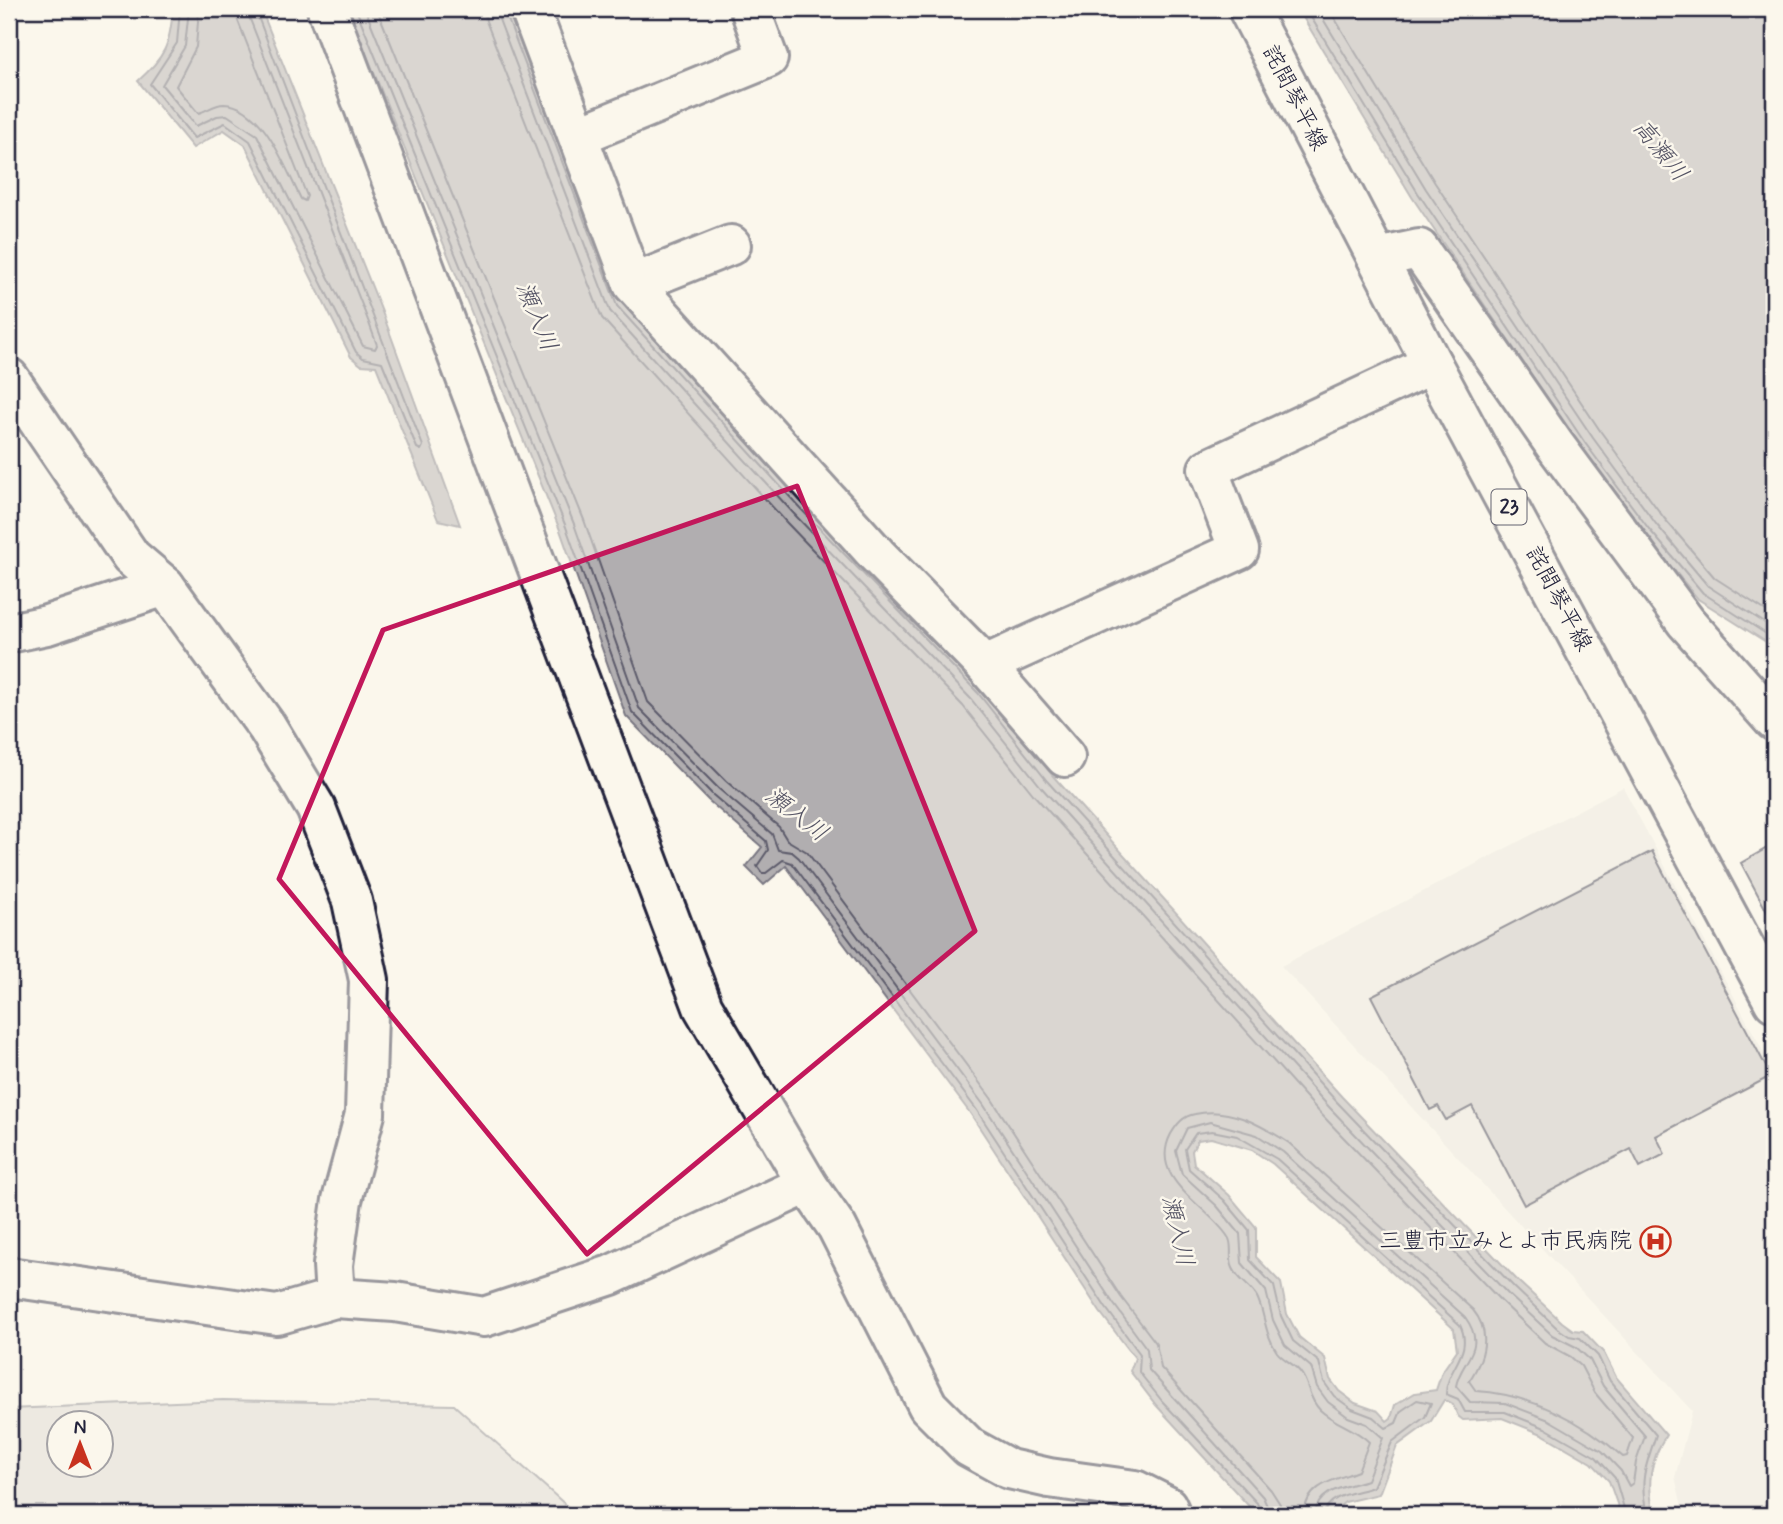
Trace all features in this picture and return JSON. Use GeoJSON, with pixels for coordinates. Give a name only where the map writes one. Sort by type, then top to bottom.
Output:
{"type":"FeatureCollection","features":[{"type":"Feature","properties":{"kind":"street"},"geometry":{"type":"LineString","coordinates":[[327,9],[703,1007],[807,1184],[837,1227],[928,1406],[969,1447],[1009,1469],[1049,1478],[1135,1490],[1167,1506],[1171,1515]]}},
{"type":"Feature","properties":{"kind":"street"},"geometry":{"type":"LineString","coordinates":[[530,9],[580,135],[633,284],[877,555],[985,665],[1065,757]]}},
{"type":"Feature","properties":{"kind":"street"},"geometry":{"type":"LineString","coordinates":[[580,135],[768,58],[750,9]]}},
{"type":"Feature","properties":{"kind":"street","name":"詫間琴平線"},"geometry":{"type":"LineString","coordinates":[[1248,9],[1432,364],[1774,1002]]}},
{"type":"Feature","properties":{"kind":"street"},"geometry":{"type":"LineString","coordinates":[[633,284],[731,245]]}},
{"type":"Feature","properties":{"kind":"street"},"geometry":{"type":"LineString","coordinates":[[1377,258],[1419,250],[1554,444],[1686,622],[1774,721]]}},
{"type":"Feature","properties":{"kind":"street"},"geometry":{"type":"LineString","coordinates":[[985,665],[1240,550],[1208,469],[1432,364]]}},
{"type":"Feature","properties":{"kind":"street"},"geometry":{"type":"LineString","coordinates":[[9,378],[131,557],[165,586],[267,727],[316,808],[352,901],[369,980],[365,1114],[342,1200],[333,1265],[335,1298]]}},
{"type":"Feature","properties":{"kind":"street"},"geometry":{"type":"LineString","coordinates":[[9,633],[47,625],[165,586]]}},
{"type":"Feature","properties":{"kind":"street"},"geometry":{"type":"LineString","coordinates":[[9,1277],[276,1315],[335,1298],[395,1302],[484,1317],[611,1275],[807,1184]]}},
{"type":"Feature","properties":{"kind":"highlighted area"},"geometry":{"type":"Polygon","coordinates":[[[797,486],[975,931],[587,1254],[279,879],[383,630],[797,486]]]}},
{"type":"Feature","properties":{"kind":"shaded area","name":"三豊市立みとよ市民病院"},"geometry":{"type":"Polygon","coordinates":[[[1623,787],[1774,1072],[1774,1515],[1684,1515],[1675,1477],[1692,1411],[1281,966],[1623,787]]]}},
{"type":"Feature","properties":{"kind":"shaded area"},"geometry":{"type":"Polygon","coordinates":[[[223,1400],[454,1405],[577,1515],[9,1515],[9,1409],[223,1400]]]}},
{"type":"Feature","properties":{"kind":"water"},"geometry":{"type":"Polygon","coordinates":[[[173,9],[261,9],[384,317],[460,525],[438,520],[376,366],[361,365],[351,357],[245,145],[224,130],[193,148],[138,81],[165,50],[173,9]]]}},
{"type":"Feature","properties":{"kind":"water","name":"瀬入川"},"geometry":{"type":"Polygon","coordinates":[[[348,9],[510,9],[622,301],[806,505],[983,689],[1053,776],[1342,1097],[1519,1282],[1562,1322],[1573,1330],[1583,1331],[1604,1353],[1616,1377],[1666,1435],[1656,1455],[1651,1474],[1654,1515],[1621,1515],[1609,1481],[1592,1463],[1542,1434],[1502,1418],[1463,1420],[1453,1405],[1444,1400],[1431,1421],[1397,1446],[1379,1494],[1345,1502],[1329,1515],[1257,1515],[1156,1405],[1130,1371],[1135,1358],[1100,1312],[970,1113],[786,866],[764,885],[746,867],[762,847],[708,800],[626,716],[560,530],[348,9]],[[1211,1138],[1198,1140],[1192,1151],[1194,1164],[1229,1195],[1256,1227],[1256,1257],[1281,1283],[1287,1314],[1299,1337],[1325,1358],[1330,1379],[1339,1391],[1355,1403],[1378,1411],[1387,1421],[1391,1418],[1395,1405],[1415,1393],[1436,1390],[1442,1372],[1457,1350],[1454,1329],[1273,1164],[1252,1150],[1211,1138]]]}},
{"type":"Feature","properties":{"kind":"water","name":"高瀬川"},"geometry":{"type":"Polygon","coordinates":[[[1298,9],[1774,9],[1774,647],[1698,599],[1644,534],[1580,447],[1412,197],[1298,9]]]}},
{"type":"Feature","properties":{"kind":"building"},"geometry":{"type":"Polygon","coordinates":[[[1774,844],[1774,925],[1741,863],[1774,844]]]}},
{"type":"Feature","properties":{"kind":"building"},"geometry":{"type":"Polygon","coordinates":[[[1652,851],[1771,1076],[1656,1136],[1665,1154],[1640,1167],[1631,1149],[1524,1205],[1472,1106],[1446,1120],[1438,1106],[1430,1110],[1371,996],[1652,851]]]}},
{"type":"Feature","properties":{"kind":"place","name":"三豊市立みとよ市民病院"},"geometry":{"type":"Point","coordinates":[1655,1242]}}]}
